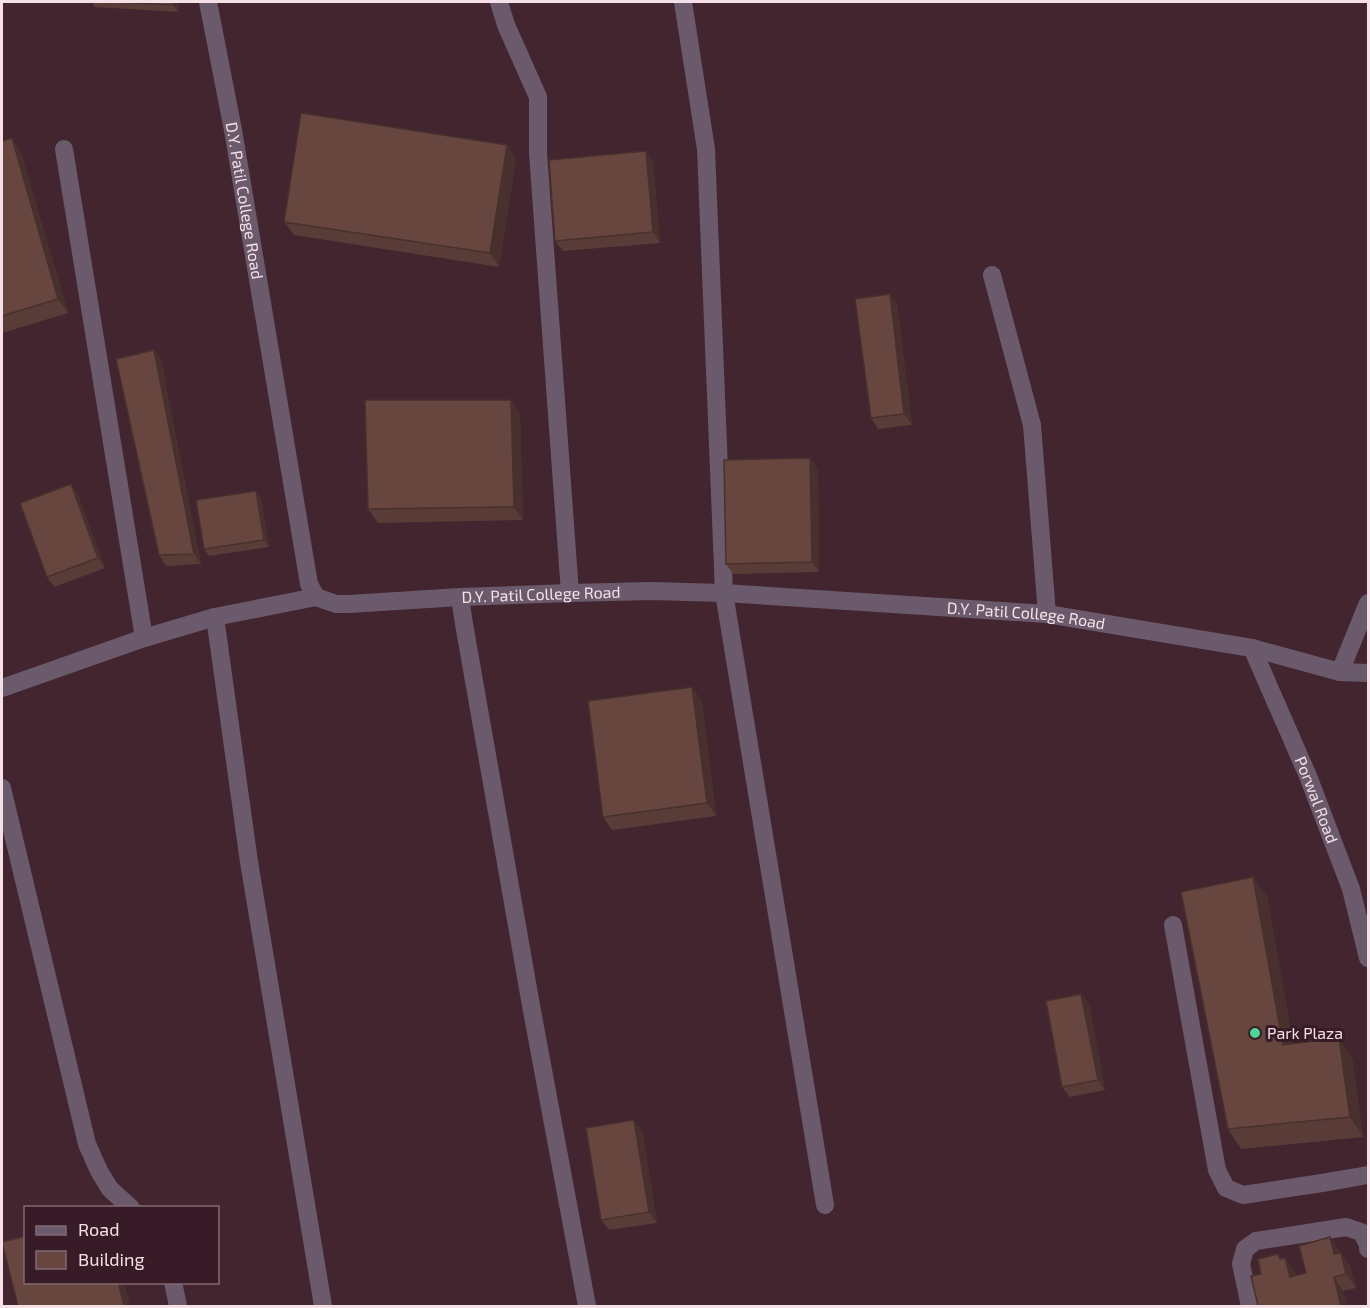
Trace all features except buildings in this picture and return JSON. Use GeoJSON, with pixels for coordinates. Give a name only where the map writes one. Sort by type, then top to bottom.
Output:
{"type":"FeatureCollection","features":[{"type":"Feature","properties":{"kind":"street","name":"D.Y. Patil College Road"},"geometry":{"type":"LineString","coordinates":[[208,2],[233,130],[309,584],[316,597],[336,604],[349,604],[570,592],[651,591],[724,593],[1047,614],[1252,648],[1340,672],[1368,673]]}},
{"type":"Feature","properties":{"kind":"street"},"geometry":{"type":"LineString","coordinates":[[499,2],[506,25],[538,97],[539,165],[570,592]]}},
{"type":"Feature","properties":{"kind":"street"},"geometry":{"type":"LineString","coordinates":[[683,2],[705,149],[724,593],[825,1205]]}},
{"type":"Feature","properties":{"kind":"street"},"geometry":{"type":"LineString","coordinates":[[64,149],[144,638]]}},
{"type":"Feature","properties":{"kind":"street"},"geometry":{"type":"LineString","coordinates":[[992,275],[1032,425],[1047,614]]}},
{"type":"Feature","properties":{"kind":"street"},"geometry":{"type":"LineString","coordinates":[[2,688],[144,638],[215,617],[316,597]]}},
{"type":"Feature","properties":{"kind":"street"},"geometry":{"type":"LineString","coordinates":[[460,597],[587,1306]]}},
{"type":"Feature","properties":{"kind":"street"},"geometry":{"type":"LineString","coordinates":[[1340,672],[1368,603]]}},
{"type":"Feature","properties":{"kind":"street"},"geometry":{"type":"LineString","coordinates":[[215,617],[249,862],[323,1306]]}},
{"type":"Feature","properties":{"kind":"street","name":"Porwal Road"},"geometry":{"type":"LineString","coordinates":[[1252,648],[1308,776],[1351,889],[1368,958]]}},
{"type":"Feature","properties":{"kind":"street"},"geometry":{"type":"LineString","coordinates":[[2,788],[87,1144],[110,1189],[129,1206]]}},
{"type":"Feature","properties":{"kind":"street"},"geometry":{"type":"LineString","coordinates":[[1173,925],[1217,1170],[1226,1188],[1243,1194],[1322,1184],[1368,1175]]}},
{"type":"Feature","properties":{"kind":"street"},"geometry":{"type":"LineString","coordinates":[[1250,1306],[1241,1264],[1245,1249],[1256,1241],[1346,1227],[1361,1232],[1368,1244],[1368,1249]]}},
{"type":"Feature","properties":{"kind":"street"},"geometry":{"type":"LineString","coordinates":[[173,1284],[178,1306]]}},
{"type":"Feature","properties":{"kind":"place","name":"Park Plaza"},"geometry":{"type":"Point","coordinates":[1255,1033]}}]}
